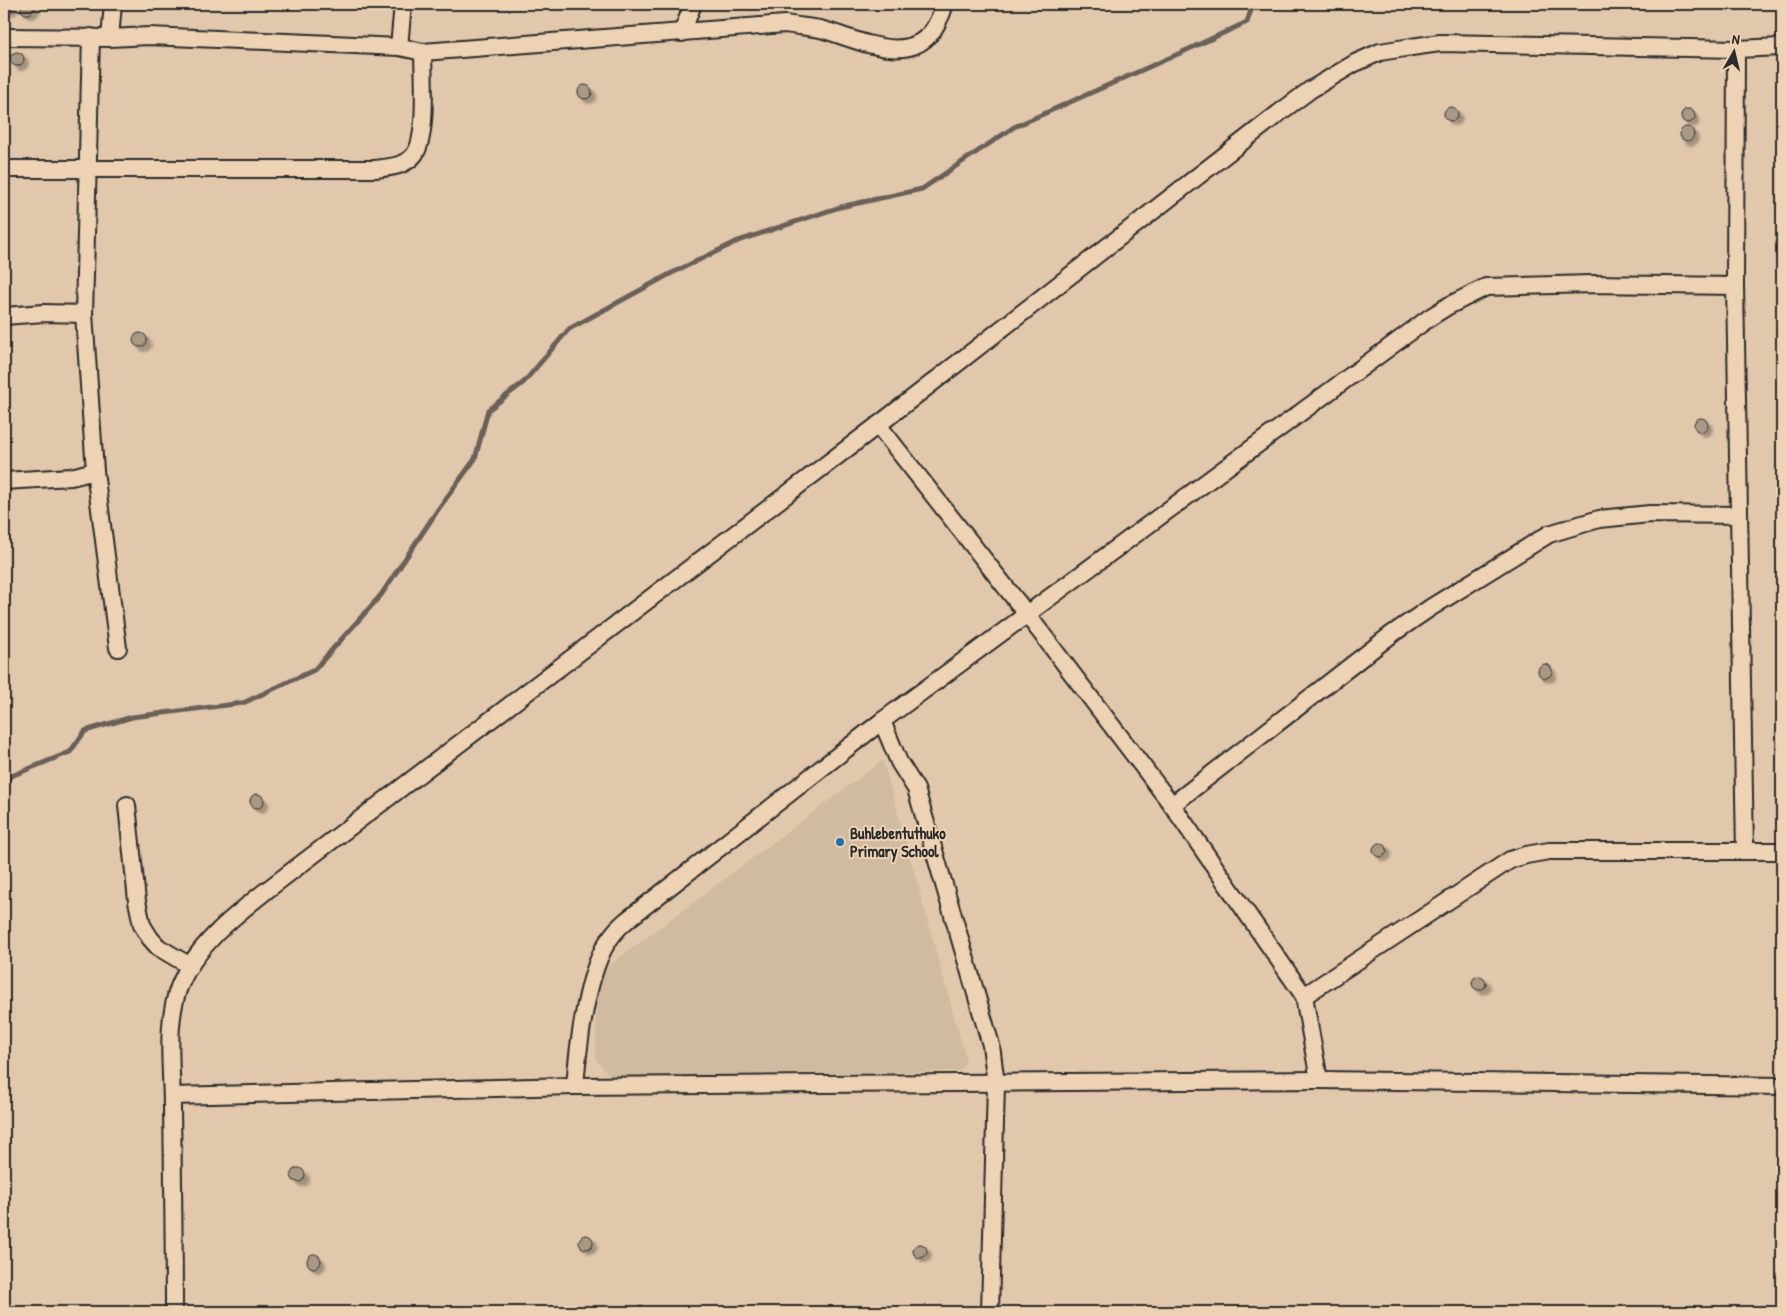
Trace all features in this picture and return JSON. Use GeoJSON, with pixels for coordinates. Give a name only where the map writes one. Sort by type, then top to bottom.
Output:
{"type":"FeatureCollection","features":[{"type":"Feature","properties":{"kind":"street"},"geometry":{"type":"LineString","coordinates":[[110,38],[113,4]]}},
{"type":"Feature","properties":{"kind":"street"},"geometry":{"type":"LineString","coordinates":[[399,47],[403,4]]}},
{"type":"Feature","properties":{"kind":"street"},"geometry":{"type":"LineString","coordinates":[[682,33],[693,4]]}},
{"type":"Feature","properties":{"kind":"street"},"geometry":{"type":"LineString","coordinates":[[4,37],[176,37],[399,47],[424,52],[785,24],[819,29],[882,48],[906,49],[920,44],[933,31],[945,4]]}},
{"type":"Feature","properties":{"kind":"street"},"geometry":{"type":"LineString","coordinates":[[92,37],[84,314],[95,471],[118,648]]}},
{"type":"Feature","properties":{"kind":"street"},"geometry":{"type":"LineString","coordinates":[[174,1312],[170,1053],[173,1017],[179,988],[190,966],[208,942],[236,914],[878,425],[1279,113],[1310,90],[1355,63],[1380,52],[1440,43],[1736,49],[1782,47]]}},
{"type":"Feature","properties":{"kind":"street"},"geometry":{"type":"LineString","coordinates":[[1736,49],[1735,286],[1745,851]]}},
{"type":"Feature","properties":{"kind":"street"},"geometry":{"type":"LineString","coordinates":[[4,169],[375,169],[400,165],[414,155],[420,144],[424,102],[424,52]]}},
{"type":"Feature","properties":{"kind":"street"},"geometry":{"type":"LineString","coordinates":[[575,1086],[577,1057],[591,986],[598,962],[610,938],[627,920],[882,721],[1026,613],[1429,318],[1468,295],[1486,287],[1591,284],[1735,286]]}},
{"type":"Feature","properties":{"kind":"street"},"geometry":{"type":"LineString","coordinates":[[4,316],[44,313],[84,314]]}},
{"type":"Feature","properties":{"kind":"street"},"geometry":{"type":"LineString","coordinates":[[878,425],[1026,613],[1172,805],[1304,996],[1320,1080]]}},
{"type":"Feature","properties":{"kind":"street"},"geometry":{"type":"LineString","coordinates":[[4,481],[72,477],[95,471]]}},
{"type":"Feature","properties":{"kind":"street"},"geometry":{"type":"LineString","coordinates":[[1172,805],[1392,634],[1430,608],[1549,534],[1599,519],[1650,514],[1739,515]]}},
{"type":"Feature","properties":{"kind":"street"},"geometry":{"type":"LineString","coordinates":[[882,721],[899,762],[916,789],[991,1045],[996,1084],[990,1312]]}},
{"type":"Feature","properties":{"kind":"street"},"geometry":{"type":"LineString","coordinates":[[127,804],[142,925],[158,947],[190,966]]}},
{"type":"Feature","properties":{"kind":"street"},"geometry":{"type":"LineString","coordinates":[[1304,996],[1475,882],[1510,860],[1526,855],[1549,851],[1782,851]]}},
{"type":"Feature","properties":{"kind":"street"},"geometry":{"type":"LineString","coordinates":[[172,1096],[575,1086],[1320,1080],[1782,1086]]}},
{"type":"Feature","properties":{"kind":"shaded area","name":"Buhlebentuthuko Primary School"},"geometry":{"type":"Polygon","coordinates":[[[883,760],[966,1059],[961,1071],[611,1077],[596,1060],[596,991],[607,967],[883,760]]]}},
{"type":"Feature","properties":{"kind":"building"},"geometry":{"type":"Polygon","coordinates":[[[4,4],[14,4],[14,6],[11,10],[4,11],[4,4]]]}},
{"type":"Feature","properties":{"kind":"building"},"geometry":{"type":"Polygon","coordinates":[[[21,4],[35,4],[35,9],[30,14],[25,14],[21,11],[21,4]]]}},
{"type":"Feature","properties":{"kind":"building"},"geometry":{"type":"Polygon","coordinates":[[[14,52],[20,52],[24,59],[20,66],[14,66],[10,62],[10,56],[14,52]]]}},
{"type":"Feature","properties":{"kind":"building"},"geometry":{"type":"Polygon","coordinates":[[[582,85],[588,85],[592,92],[588,99],[582,99],[578,95],[578,89],[582,85]]]}},
{"type":"Feature","properties":{"kind":"building"},"geometry":{"type":"Polygon","coordinates":[[[1448,107],[1454,107],[1458,114],[1454,121],[1448,121],[1444,117],[1444,111],[1448,107]]]}},
{"type":"Feature","properties":{"kind":"building"},"geometry":{"type":"Polygon","coordinates":[[[1685,109],[1691,109],[1695,116],[1691,123],[1685,123],[1681,119],[1681,113],[1685,109]]]}},
{"type":"Feature","properties":{"kind":"building"},"geometry":{"type":"Polygon","coordinates":[[[1684,127],[1690,127],[1694,134],[1690,141],[1684,141],[1680,137],[1680,131],[1684,127]]]}},
{"type":"Feature","properties":{"kind":"building"},"geometry":{"type":"Polygon","coordinates":[[[137,333],[143,333],[147,340],[143,347],[137,347],[133,343],[133,337],[137,333]]]}},
{"type":"Feature","properties":{"kind":"building"},"geometry":{"type":"Polygon","coordinates":[[[1698,418],[1704,418],[1708,425],[1704,432],[1698,432],[1694,428],[1694,422],[1698,418]]]}},
{"type":"Feature","properties":{"kind":"building"},"geometry":{"type":"Polygon","coordinates":[[[1542,664],[1548,664],[1552,671],[1548,678],[1542,678],[1538,674],[1538,668],[1542,664]]]}},
{"type":"Feature","properties":{"kind":"building"},"geometry":{"type":"Polygon","coordinates":[[[254,794],[260,794],[264,801],[260,808],[254,808],[250,804],[250,798],[254,794]]]}},
{"type":"Feature","properties":{"kind":"building"},"geometry":{"type":"Polygon","coordinates":[[[1377,843],[1383,843],[1387,850],[1383,857],[1377,857],[1373,853],[1373,847],[1377,843]]]}},
{"type":"Feature","properties":{"kind":"building"},"geometry":{"type":"Polygon","coordinates":[[[1476,976],[1482,976],[1486,983],[1482,990],[1476,990],[1472,986],[1472,980],[1476,976]]]}},
{"type":"Feature","properties":{"kind":"building"},"geometry":{"type":"Polygon","coordinates":[[[295,1168],[301,1168],[305,1175],[301,1182],[295,1182],[291,1178],[291,1172],[295,1168]]]}},
{"type":"Feature","properties":{"kind":"building"},"geometry":{"type":"Polygon","coordinates":[[[583,1235],[589,1235],[593,1242],[589,1249],[583,1249],[579,1245],[579,1239],[583,1235]]]}},
{"type":"Feature","properties":{"kind":"building"},"geometry":{"type":"Polygon","coordinates":[[[917,1244],[923,1244],[927,1251],[923,1258],[917,1258],[913,1254],[913,1248],[917,1244]]]}},
{"type":"Feature","properties":{"kind":"building"},"geometry":{"type":"Polygon","coordinates":[[[311,1254],[317,1254],[321,1261],[317,1268],[311,1268],[307,1264],[307,1258],[311,1254]]]}},
{"type":"Feature","properties":{"kind":"waterway"},"geometry":{"type":"LineString","coordinates":[[4,779],[70,752],[85,731],[132,717],[243,703],[314,670],[381,595],[439,508],[475,459],[488,410],[524,382],[569,329],[670,274],[738,241],[840,207],[922,189],[1014,127],[1247,22],[1253,4]]}},
{"type":"Feature","properties":{"kind":"waterway"},"geometry":{"type":"LineString","coordinates":[[4,791],[8,778]]}},
{"type":"Feature","properties":{"kind":"waterway"},"geometry":{"type":"LineString","coordinates":[[4,1294],[5,1312]]}},
{"type":"Feature","properties":{"kind":"place","name":"Buhlebentuthuko Primary School"},"geometry":{"type":"Point","coordinates":[840,842]}}]}
